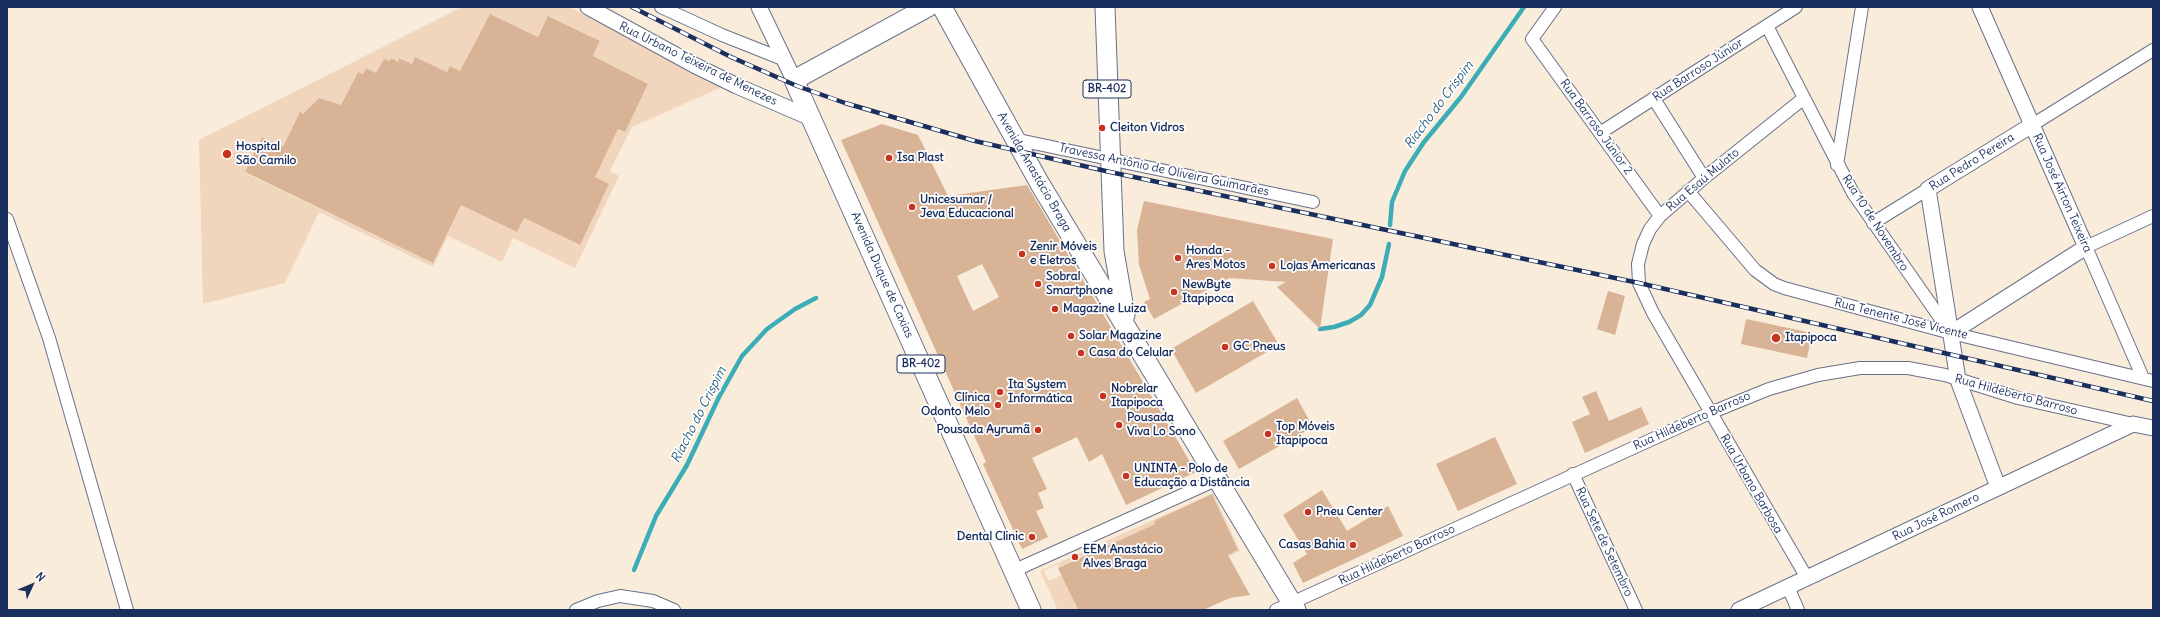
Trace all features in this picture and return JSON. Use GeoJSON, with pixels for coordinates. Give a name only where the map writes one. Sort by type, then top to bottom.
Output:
{"type":"FeatureCollection","features":[{"type":"Feature","properties":{"kind":"main road"},"geometry":{"type":"LineString","coordinates":[[794,80],[928,7]]}},
{"type":"Feature","properties":{"kind":"main road","name":"Avenida Anastácio Braga"},"geometry":{"type":"LineString","coordinates":[[942,7],[1014,139],[1218,479],[1288,608]]}},
{"type":"Feature","properties":{"kind":"main road","name":"BR-402"},"geometry":{"type":"LineString","coordinates":[[1105,7],[1110,165]]}},
{"type":"Feature","properties":{"kind":"main road","name":"Avenida Duque de Caxias"},"geometry":{"type":"LineString","coordinates":[[794,80],[1031,610]]}},
{"type":"Feature","properties":{"kind":"main road","name":"Avenida Anastácio Braga"},"geometry":{"type":"LineString","coordinates":[[1110,165],[1116,271],[1130,334]]}},
{"type":"Feature","properties":{"kind":"street","name":"Rua Urbano Teixeira de Menezes"},"geometry":{"type":"LineString","coordinates":[[588,7],[702,69],[743,89],[811,118]]}},
{"type":"Feature","properties":{"kind":"street"},"geometry":{"type":"LineString","coordinates":[[662,7],[722,35],[785,60]]}},
{"type":"Feature","properties":{"kind":"street","name":"Avenida Duque de Caxias"},"geometry":{"type":"LineString","coordinates":[[759,7],[794,80]]}},
{"type":"Feature","properties":{"kind":"street","name":"Rua Barroso Júnior 2"},"geometry":{"type":"LineString","coordinates":[[1555,7],[1532,39],[1660,216]]}},
{"type":"Feature","properties":{"kind":"street","name":"Rua Barroso Júnior"},"geometry":{"type":"LineString","coordinates":[[1600,133],[1796,7]]}},
{"type":"Feature","properties":{"kind":"street","name":"Rua 10 de Novembro"},"geometry":{"type":"LineString","coordinates":[[1862,7],[1837,164],[1873,223],[1951,333]]}},
{"type":"Feature","properties":{"kind":"street","name":"Rua José Airton Teixeira"},"geometry":{"type":"LineString","coordinates":[[1980,7],[2086,247],[2148,379]]}},
{"type":"Feature","properties":{"kind":"street"},"geometry":{"type":"LineString","coordinates":[[1767,26],[1837,164]]}},
{"type":"Feature","properties":{"kind":"street","name":"Rua Pedro Pereira"},"geometry":{"type":"LineString","coordinates":[[1873,223],[2153,50]]}},
{"type":"Feature","properties":{"kind":"street","name":"Rua Esaú Mulato"},"geometry":{"type":"LineString","coordinates":[[1639,283],[1638,264],[1643,244],[1650,229],[1660,216],[1688,191],[1804,98]]}},
{"type":"Feature","properties":{"kind":"street"},"geometry":{"type":"LineString","coordinates":[[1654,99],[1704,178]]}},
{"type":"Feature","properties":{"kind":"street","name":"Travessa Antônio de Oliveira Guimarães"},"geometry":{"type":"LineString","coordinates":[[1014,139],[1110,165],[1313,202]]}},
{"type":"Feature","properties":{"kind":"street"},"geometry":{"type":"LineString","coordinates":[[1928,189],[1958,380],[1998,487]]}},
{"type":"Feature","properties":{"kind":"street","name":"Rua Tenente José Vicente"},"geometry":{"type":"LineString","coordinates":[[1688,191],[1747,262],[1774,284],[1796,292],[1951,333],[2148,379]]}},
{"type":"Feature","properties":{"kind":"street"},"geometry":{"type":"LineString","coordinates":[[1951,333],[2086,247],[2153,216]]}},
{"type":"Feature","properties":{"kind":"street"},"geometry":{"type":"LineString","coordinates":[[7,219],[49,338],[127,610]]}},
{"type":"Feature","properties":{"kind":"street","name":"Rua Urbano Barbosa"},"geometry":{"type":"LineString","coordinates":[[1639,283],[1653,313],[1807,578]]}},
{"type":"Feature","properties":{"kind":"street","name":"Rua Hildeberto Barroso"},"geometry":{"type":"LineString","coordinates":[[1288,608],[1573,474],[1710,413],[1787,383],[1838,371],[1896,367],[1933,372],[2018,398],[2133,424]]}},
{"type":"Feature","properties":{"kind":"street"},"geometry":{"type":"LineString","coordinates":[[2133,424],[2153,428]]}},
{"type":"Feature","properties":{"kind":"street","name":"Rua José Romero"},"geometry":{"type":"LineString","coordinates":[[1739,610],[2133,424]]}},
{"type":"Feature","properties":{"kind":"street","name":"Rua Sete de Setembro"},"geometry":{"type":"LineString","coordinates":[[1573,474],[1636,610]]}},
{"type":"Feature","properties":{"kind":"street"},"geometry":{"type":"LineString","coordinates":[[1013,571],[1218,479]]}},
{"type":"Feature","properties":{"kind":"street"},"geometry":{"type":"LineString","coordinates":[[1788,587],[1798,610]]}},
{"type":"Feature","properties":{"kind":"street"},"geometry":{"type":"LineString","coordinates":[[576,610],[598,600],[620,596],[653,601],[674,610]]}},
{"type":"Feature","properties":{"kind":"shaded area","name":"Hospital São Camilo"},"geometry":{"type":"Polygon","coordinates":[[[462,7],[569,7],[722,87],[632,127],[610,171],[619,176],[575,268],[513,238],[502,262],[448,236],[433,267],[319,212],[285,283],[203,304],[199,140],[462,7]],[[490,14],[468,55],[494,68],[486,84],[450,66],[447,72],[415,57],[412,64],[400,58],[397,62],[391,58],[390,61],[384,59],[376,73],[366,68],[363,74],[358,72],[341,105],[319,98],[303,114],[283,147],[262,137],[245,173],[433,263],[451,225],[408,179],[517,232],[524,218],[579,245],[609,184],[513,137],[602,162],[618,129],[625,132],[648,84],[593,56],[600,41],[549,16],[538,37],[490,14]]]}},
{"type":"Feature","properties":{"kind":"shaded area","name":"EEM Anastácio Alves Braga"},"geometry":{"type":"Polygon","coordinates":[[[1213,493],[1240,551],[1164,585],[1176,577],[1152,525],[1059,567],[1057,565],[1044,571],[1049,581],[1062,575],[1077,609],[1058,610],[1040,571],[1213,493]],[[1212,494],[1154,521],[1179,577],[1238,550],[1212,494]]]}},
{"type":"Feature","properties":{"kind":"building"},"geometry":{"type":"Polygon","coordinates":[[[490,14],[538,37],[548,16],[600,41],[593,56],[648,84],[625,132],[618,129],[595,177],[609,184],[580,245],[524,218],[517,232],[461,205],[433,263],[245,172],[262,137],[283,147],[300,112],[303,114],[319,98],[341,105],[358,72],[363,74],[366,68],[376,73],[384,59],[390,61],[391,58],[398,62],[399,58],[412,64],[415,57],[447,72],[450,66],[460,71],[490,14]]]}},
{"type":"Feature","properties":{"kind":"building"},"geometry":{"type":"Polygon","coordinates":[[[882,124],[918,135],[948,196],[1027,185],[1196,472],[1126,505],[1102,454],[1089,462],[1077,437],[1032,458],[1047,489],[1038,493],[1044,508],[1036,511],[1048,537],[1022,549],[983,464],[986,462],[841,140],[882,124]],[[982,264],[957,276],[973,311],[999,297],[982,264]]]}},
{"type":"Feature","properties":{"kind":"building","name":"Lojas Americanas"},"geometry":{"type":"Polygon","coordinates":[[[1144,201],[1333,239],[1320,329],[1277,287],[1286,282],[1229,278],[1154,319],[1144,302],[1150,299],[1139,265],[1137,230],[1144,201]]]}},
{"type":"Feature","properties":{"kind":"building"},"geometry":{"type":"Polygon","coordinates":[[[1608,291],[1625,296],[1615,335],[1597,329],[1608,291]]]}},
{"type":"Feature","properties":{"kind":"building","name":"GC Pneus"},"geometry":{"type":"Polygon","coordinates":[[[1253,301],[1279,345],[1196,393],[1171,349],[1253,301]]]}},
{"type":"Feature","properties":{"kind":"building","name":"Itapipoca"},"geometry":{"type":"Polygon","coordinates":[[[1746,319],[1812,333],[1807,358],[1741,344],[1746,319]]]}},
{"type":"Feature","properties":{"kind":"building"},"geometry":{"type":"Polygon","coordinates":[[[1596,391],[1609,421],[1641,407],[1649,424],[1585,453],[1572,422],[1590,414],[1582,397],[1596,391]]]}},
{"type":"Feature","properties":{"kind":"building","name":"Top Móveis Itapipoca"},"geometry":{"type":"Polygon","coordinates":[[[1297,398],[1313,427],[1239,469],[1223,441],[1297,398]]]}},
{"type":"Feature","properties":{"kind":"building"},"geometry":{"type":"Polygon","coordinates":[[[1495,437],[1517,484],[1458,511],[1436,464],[1495,437]]]}},
{"type":"Feature","properties":{"kind":"building"},"geometry":{"type":"Polygon","coordinates":[[[1322,490],[1347,531],[1388,506],[1403,536],[1303,583],[1293,563],[1307,554],[1283,515],[1322,490]]]}},
{"type":"Feature","properties":{"kind":"building"},"geometry":{"type":"Polygon","coordinates":[[[1212,494],[1238,550],[1228,555],[1250,595],[1230,598],[1203,610],[1078,610],[1058,568],[1155,524],[1154,521],[1212,494]]]}},
{"type":"Feature","properties":{"kind":"waterway","name":"Riacho do Crispim"},"geometry":{"type":"LineString","coordinates":[[1390,225],[1392,202],[1405,171],[1424,142],[1461,97],[1524,7]]}},
{"type":"Feature","properties":{"kind":"waterway","name":"Riacho do Crispim"},"geometry":{"type":"LineString","coordinates":[[1320,329],[1334,327],[1349,322],[1361,315],[1370,305],[1382,277],[1389,244]]}},
{"type":"Feature","properties":{"kind":"waterway","name":"Riacho do Crispim"},"geometry":{"type":"LineString","coordinates":[[634,570],[656,516],[687,465],[719,397],[742,356],[767,329],[795,309],[816,298]]}},
{"type":"Feature","properties":{"kind":"railway"},"geometry":{"type":"LineString","coordinates":[[632,7],[731,57],[797,86],[845,103],[975,141],[1110,172],[1639,283],[2153,401]]}},
{"type":"Feature","properties":{"kind":"place","name":"Cleiton Vidros"},"geometry":{"type":"Point","coordinates":[1102,128]}},
{"type":"Feature","properties":{"kind":"place","name":"Hospital São Camilo"},"geometry":{"type":"Point","coordinates":[227,154]}},
{"type":"Feature","properties":{"kind":"place","name":"Isa Plast"},"geometry":{"type":"Point","coordinates":[889,158]}},
{"type":"Feature","properties":{"kind":"place","name":"Unicesumar / Jeva Educacional"},"geometry":{"type":"Point","coordinates":[912,207]}},
{"type":"Feature","properties":{"kind":"place","name":"Zenir Móveis e Eletros"},"geometry":{"type":"Point","coordinates":[1022,254]}},
{"type":"Feature","properties":{"kind":"place","name":"Honda - Ares Motos"},"geometry":{"type":"Point","coordinates":[1178,258]}},
{"type":"Feature","properties":{"kind":"place","name":"Lojas Americanas"},"geometry":{"type":"Point","coordinates":[1272,266]}},
{"type":"Feature","properties":{"kind":"place","name":"Sobral Smartphone"},"geometry":{"type":"Point","coordinates":[1038,284]}},
{"type":"Feature","properties":{"kind":"place","name":"NewByte Itapipoca"},"geometry":{"type":"Point","coordinates":[1174,292]}},
{"type":"Feature","properties":{"kind":"place","name":"Magazine Luiza"},"geometry":{"type":"Point","coordinates":[1055,309]}},
{"type":"Feature","properties":{"kind":"place","name":"Solar Magazine"},"geometry":{"type":"Point","coordinates":[1071,336]}},
{"type":"Feature","properties":{"kind":"place","name":"Itapipoca"},"geometry":{"type":"Point","coordinates":[1776,338]}},
{"type":"Feature","properties":{"kind":"place","name":"GC Pneus"},"geometry":{"type":"Point","coordinates":[1225,347]}},
{"type":"Feature","properties":{"kind":"place","name":"Casa do Celular"},"geometry":{"type":"Point","coordinates":[1081,353]}},
{"type":"Feature","properties":{"kind":"place","name":"Ita System Informática"},"geometry":{"type":"Point","coordinates":[1000,392]}},
{"type":"Feature","properties":{"kind":"place","name":"Nobrelar Itapipoca"},"geometry":{"type":"Point","coordinates":[1103,396]}},
{"type":"Feature","properties":{"kind":"place","name":"Clínica Odonto Melo"},"geometry":{"type":"Point","coordinates":[998,405]}},
{"type":"Feature","properties":{"kind":"place","name":"Pousada Viva Lo Sono"},"geometry":{"type":"Point","coordinates":[1119,425]}},
{"type":"Feature","properties":{"kind":"place","name":"Pousada Ayrumã"},"geometry":{"type":"Point","coordinates":[1038,430]}},
{"type":"Feature","properties":{"kind":"place","name":"Top Móveis Itapipoca"},"geometry":{"type":"Point","coordinates":[1268,434]}},
{"type":"Feature","properties":{"kind":"place","name":"UNINTA - Polo de Educação a Distância"},"geometry":{"type":"Point","coordinates":[1126,476]}},
{"type":"Feature","properties":{"kind":"place","name":"Pneu Center"},"geometry":{"type":"Point","coordinates":[1308,512]}},
{"type":"Feature","properties":{"kind":"place","name":"Dental Clinic"},"geometry":{"type":"Point","coordinates":[1032,537]}},
{"type":"Feature","properties":{"kind":"place","name":"Casas Bahia"},"geometry":{"type":"Point","coordinates":[1353,545]}},
{"type":"Feature","properties":{"kind":"place","name":"EEM Anastácio Alves Braga"},"geometry":{"type":"Point","coordinates":[1075,557]}}]}
